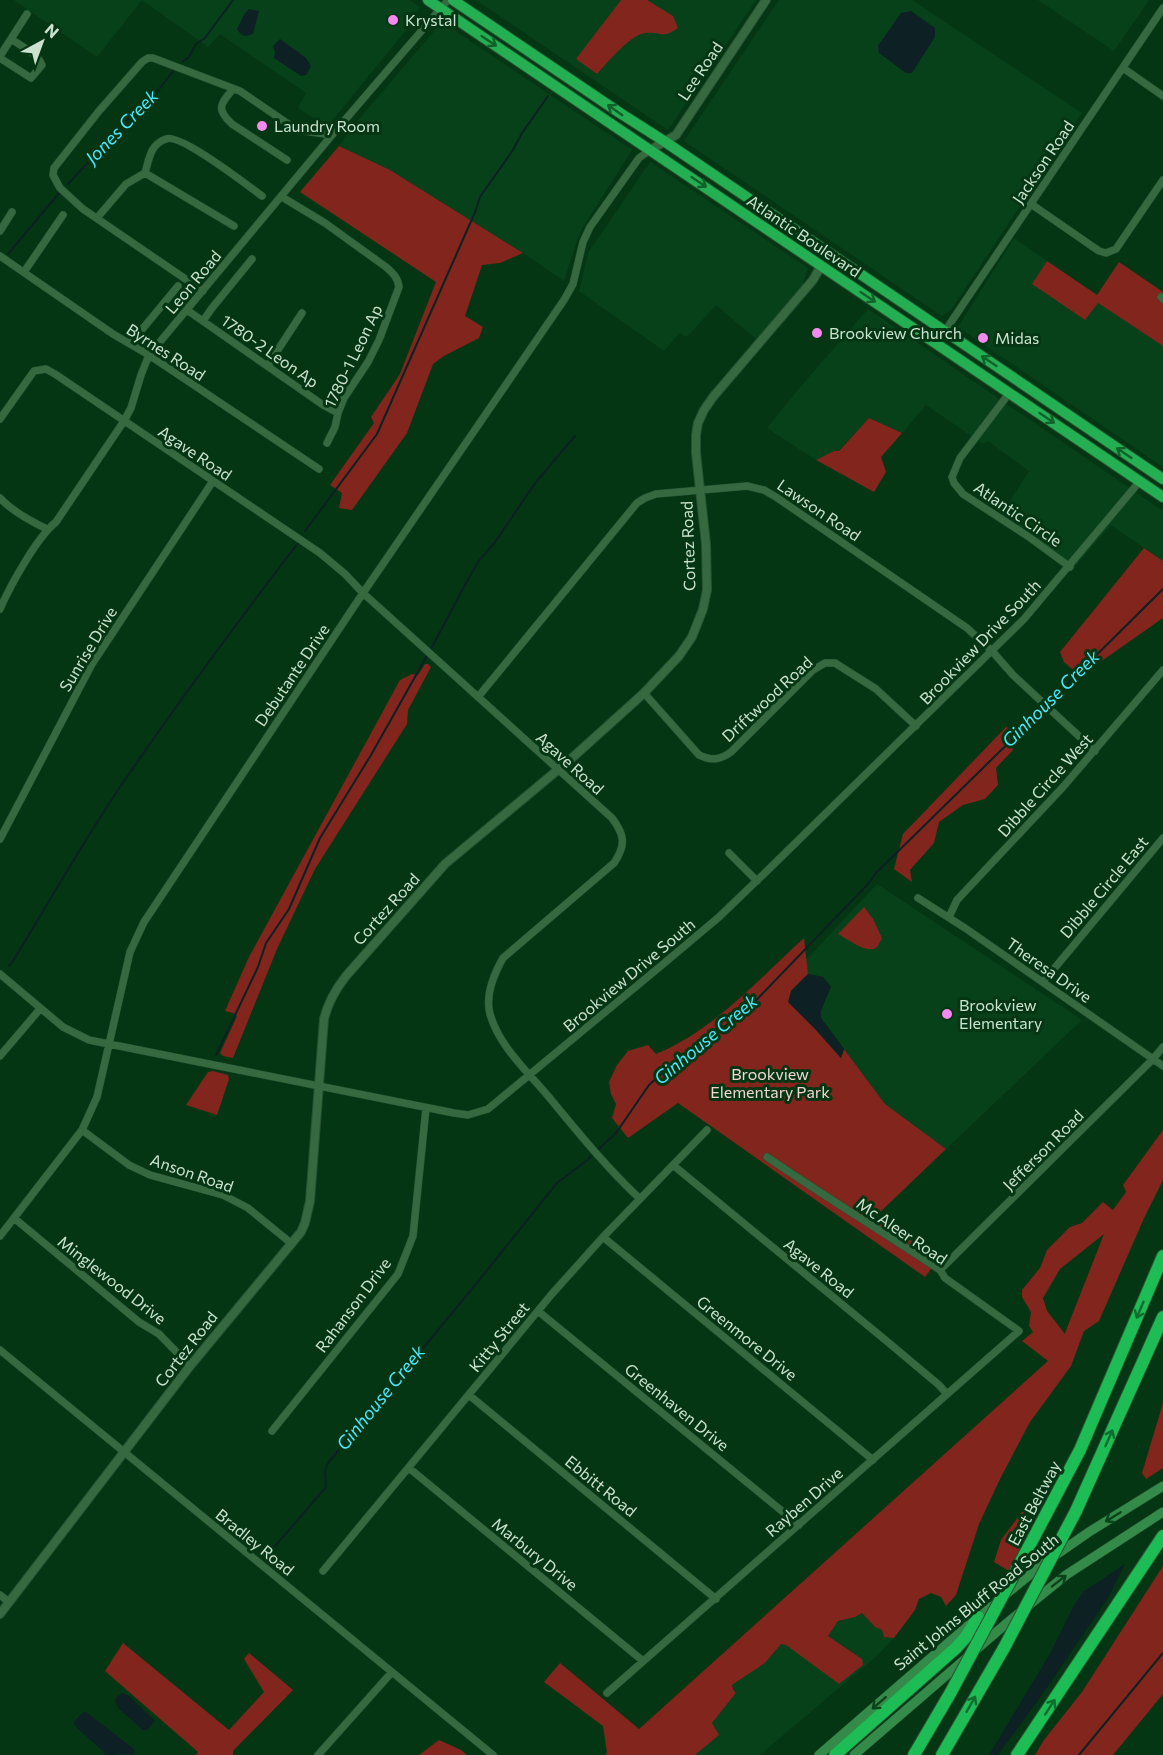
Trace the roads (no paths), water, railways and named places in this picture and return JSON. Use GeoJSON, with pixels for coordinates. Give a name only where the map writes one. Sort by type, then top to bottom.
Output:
{"type":"FeatureCollection","features":[{"type":"Feature","properties":{"kind":"highway","name":"Atlantic Boulevard"},"geometry":{"type":"LineString","coordinates":[[428,0],[1163,497]]}},
{"type":"Feature","properties":{"kind":"highway","name":"Atlantic Boulevard"},"geometry":{"type":"LineString","coordinates":[[453,0],[1163,479]]}},
{"type":"Feature","properties":{"kind":"highway"},"geometry":{"type":"LineString","coordinates":[[802,252],[811,250],[825,256],[829,252]]}},
{"type":"Feature","properties":{"kind":"highway"},"geometry":{"type":"LineString","coordinates":[[821,266],[828,261],[837,267],[848,266]]}},
{"type":"Feature","properties":{"kind":"highway"},"geometry":{"type":"LineString","coordinates":[[1010,392],[1014,388],[1026,394],[1037,394]]}},
{"type":"Feature","properties":{"kind":"highway","name":"East Beltway"},"geometry":{"type":"LineString","coordinates":[[914,1755],[951,1692],[1080,1449],[1163,1256]]}},
{"type":"Feature","properties":{"kind":"highway"},"geometry":{"type":"LineString","coordinates":[[942,1755],[1004,1648],[1076,1511],[1163,1317]]}},
{"type":"Feature","properties":{"kind":"highway"},"geometry":{"type":"LineString","coordinates":[[1017,1755],[1163,1536]]}},
{"type":"Feature","properties":{"kind":"highway"},"geometry":{"type":"LineString","coordinates":[[835,1755],[956,1648],[978,1617]]}},
{"type":"Feature","properties":{"kind":"main road","name":"Saint Johns Bluff Road South"},"geometry":{"type":"LineString","coordinates":[[819,1755],[978,1617],[1043,1564],[1163,1486]]}},
{"type":"Feature","properties":{"kind":"main road"},"geometry":{"type":"LineString","coordinates":[[854,1755],[1057,1582],[1163,1512]]}},
{"type":"Feature","properties":{"kind":"street","name":"Leon Road"},"geometry":{"type":"LineString","coordinates":[[0,609],[47,529],[56,522],[124,421],[150,355],[332,135],[448,0]]}},
{"type":"Feature","properties":{"kind":"street","name":"Lee Road"},"geometry":{"type":"LineString","coordinates":[[650,150],[676,135],[766,0]]}},
{"type":"Feature","properties":{"kind":"street","name":"Jackson Road"},"geometry":{"type":"LineString","coordinates":[[945,331],[1163,8]]}},
{"type":"Feature","properties":{"kind":"street"},"geometry":{"type":"LineString","coordinates":[[11,39],[41,61],[42,65],[31,78],[0,57],[11,39],[27,14]]}},
{"type":"Feature","properties":{"kind":"street"},"geometry":{"type":"LineString","coordinates":[[203,291],[83,209],[60,188],[53,175],[54,168],[99,111],[148,58],[160,60],[252,97],[297,130],[332,135]]}},
{"type":"Feature","properties":{"kind":"street"},"geometry":{"type":"LineString","coordinates":[[1122,68],[1163,96]]}},
{"type":"Feature","properties":{"kind":"street"},"geometry":{"type":"LineString","coordinates":[[233,89],[221,104],[221,111],[225,117],[287,160]]}},
{"type":"Feature","properties":{"kind":"street"},"geometry":{"type":"LineString","coordinates":[[97,218],[126,184],[144,173],[151,152],[166,138],[173,138],[199,152],[262,196]]}},
{"type":"Feature","properties":{"kind":"street","name":"Debutante Drive"},"geometry":{"type":"LineString","coordinates":[[0,1236],[82,1130],[97,1098],[130,952],[144,922],[363,593],[564,300],[573,284],[583,242],[590,227],[639,158],[650,150]]}},
{"type":"Feature","properties":{"kind":"street"},"geometry":{"type":"LineString","coordinates":[[144,173],[234,226]]}},
{"type":"Feature","properties":{"kind":"street"},"geometry":{"type":"LineString","coordinates":[[1031,204],[1106,253],[1116,249],[1163,180]]}},
{"type":"Feature","properties":{"kind":"street","name":"1780-1 Leon Ap"},"geometry":{"type":"LineString","coordinates":[[282,197],[325,223],[386,267],[395,275],[399,287],[379,340],[368,362],[344,398],[335,427],[327,442]]}},
{"type":"Feature","properties":{"kind":"street"},"geometry":{"type":"LineString","coordinates":[[0,231],[12,212]]}},
{"type":"Feature","properties":{"kind":"street"},"geometry":{"type":"LineString","coordinates":[[24,272],[63,214]]}},
{"type":"Feature","properties":{"kind":"street","name":"Byrnes Road"},"geometry":{"type":"LineString","coordinates":[[0,256],[319,469]]}},
{"type":"Feature","properties":{"kind":"street"},"geometry":{"type":"LineString","coordinates":[[203,321],[252,259]]}},
{"type":"Feature","properties":{"kind":"street","name":"Cortez Road"},"geometry":{"type":"LineString","coordinates":[[0,1614],[190,1366],[301,1232],[307,1216],[324,1020],[334,991],[445,864],[572,758],[644,693],[679,656],[692,637],[703,609],[707,590],[707,563],[696,453],[698,423],[704,410],[813,280],[821,266]]}},
{"type":"Feature","properties":{"kind":"street"},"geometry":{"type":"LineString","coordinates":[[130,344],[178,286]]}},
{"type":"Feature","properties":{"kind":"street","name":"1780-2 Leon Ap"},"geometry":{"type":"LineString","coordinates":[[187,310],[323,405],[338,413]]}},
{"type":"Feature","properties":{"kind":"street"},"geometry":{"type":"LineString","coordinates":[[268,365],[302,313]]}},
{"type":"Feature","properties":{"kind":"street","name":"Agave Road"},"geometry":{"type":"LineString","coordinates":[[0,419],[34,371],[46,369],[55,374],[320,553],[612,818],[620,828],[623,840],[620,853],[614,863],[503,958],[494,972],[490,988],[489,1011],[495,1028],[504,1042],[604,1163],[639,1198]]}},
{"type":"Feature","properties":{"kind":"street","name":"Atlantic Circle"},"geometry":{"type":"LineString","coordinates":[[1010,392],[960,458],[952,477],[954,483],[963,494],[1070,567]]}},
{"type":"Feature","properties":{"kind":"street","name":"Sunrise Drive"},"geometry":{"type":"LineString","coordinates":[[0,839],[92,664],[213,481]]}},
{"type":"Feature","properties":{"kind":"street","name":"Brookview Drive South"},"geometry":{"type":"LineString","coordinates":[[0,974],[63,1027],[89,1040],[426,1108],[468,1115],[488,1109],[703,930],[757,881],[1024,620],[1140,481]]}},
{"type":"Feature","properties":{"kind":"street","name":"Lawson Road"},"geometry":{"type":"LineString","coordinates":[[478,696],[637,503],[656,495],[747,486],[764,490],[967,628],[1013,675],[1095,750]]}},
{"type":"Feature","properties":{"kind":"street"},"geometry":{"type":"LineString","coordinates":[[0,498],[21,515],[47,529]]}},
{"type":"Feature","properties":{"kind":"street","name":"Driftwood Road"},"geometry":{"type":"LineString","coordinates":[[644,693],[699,755],[712,759],[718,759],[731,753],[813,670],[825,663],[835,663],[876,689],[916,726]]}},
{"type":"Feature","properties":{"kind":"street","name":"Dibble Circle West"},"geometry":{"type":"LineString","coordinates":[[949,917],[957,900],[1095,750],[1163,670]]}},
{"type":"Feature","properties":{"kind":"street","name":"Dibble Circle East"},"geometry":{"type":"LineString","coordinates":[[1043,982],[1163,838]]}},
{"type":"Feature","properties":{"kind":"street"},"geometry":{"type":"LineString","coordinates":[[729,853],[757,881]]}},
{"type":"Feature","properties":{"kind":"street","name":"Theresa Drive"},"geometry":{"type":"LineString","coordinates":[[918,897],[1163,1066]]}},
{"type":"Feature","properties":{"kind":"street"},"geometry":{"type":"LineString","coordinates":[[0,1056],[40,1009]]}},
{"type":"Feature","properties":{"kind":"street","name":"Jefferson Road"},"geometry":{"type":"LineString","coordinates":[[940,1270],[1163,1047]]}},
{"type":"Feature","properties":{"kind":"street","name":"Rahanson Drive"},"geometry":{"type":"LineString","coordinates":[[272,1431],[398,1274],[414,1228],[426,1108]]}},
{"type":"Feature","properties":{"kind":"street","name":"Anson Road"},"geometry":{"type":"LineString","coordinates":[[82,1130],[129,1165],[150,1174],[223,1195],[248,1208],[292,1244]]}},
{"type":"Feature","properties":{"kind":"street","name":"Kitty Street"},"geometry":{"type":"LineString","coordinates":[[323,1571],[538,1311],[639,1198],[707,1130]]}},
{"type":"Feature","properties":{"kind":"street","name":"Mc Aleer Road"},"geometry":{"type":"LineString","coordinates":[[767,1157],[940,1270],[945,1278],[1019,1331]]}},
{"type":"Feature","properties":{"kind":"street","name":"Agave Road"},"geometry":{"type":"LineString","coordinates":[[673,1165],[947,1394]]}},
{"type":"Feature","properties":{"kind":"street","name":"Minglewood Drive"},"geometry":{"type":"LineString","coordinates":[[14,1218],[139,1322],[159,1334],[190,1366]]}},
{"type":"Feature","properties":{"kind":"street","name":"Greenmore Drive"},"geometry":{"type":"LineString","coordinates":[[603,1237],[873,1460]]}},
{"type":"Feature","properties":{"kind":"street","name":"Greenhaven Drive"},"geometry":{"type":"LineString","coordinates":[[538,1311],[799,1526]]}},
{"type":"Feature","properties":{"kind":"street","name":"Rayben Drive"},"geometry":{"type":"LineString","coordinates":[[607,1692],[716,1599],[1019,1331]]}},
{"type":"Feature","properties":{"kind":"street","name":"Bradley Road"},"geometry":{"type":"LineString","coordinates":[[0,1350],[493,1755]]}},
{"type":"Feature","properties":{"kind":"street","name":"Ebbitt Road"},"geometry":{"type":"LineString","coordinates":[[469,1395],[716,1599]]}},
{"type":"Feature","properties":{"kind":"street","name":"Marbury Drive"},"geometry":{"type":"LineString","coordinates":[[409,1468],[644,1661]]}},
{"type":"Feature","properties":{"kind":"street"},"geometry":{"type":"LineString","coordinates":[[0,1595],[9,1602]]}},
{"type":"Feature","properties":{"kind":"street"},"geometry":{"type":"LineString","coordinates":[[318,1755],[392,1672]]}},
{"type":"Feature","properties":{"kind":"water"},"geometry":{"type":"Polygon","coordinates":[[[249,9],[259,11],[253,34],[244,36],[237,29],[249,9]]]}},
{"type":"Feature","properties":{"kind":"water"},"geometry":{"type":"Polygon","coordinates":[[[911,11],[935,28],[935,37],[912,73],[906,73],[879,53],[878,46],[901,13],[911,11]]]}},
{"type":"Feature","properties":{"kind":"water"},"geometry":{"type":"Polygon","coordinates":[[[280,39],[306,58],[311,66],[306,75],[301,76],[274,58],[273,46],[280,39]]]}},
{"type":"Feature","properties":{"kind":"water"},"geometry":{"type":"Polygon","coordinates":[[[808,974],[823,977],[831,987],[821,1010],[821,1018],[844,1049],[841,1058],[788,1002],[791,991],[808,974]]]}},
{"type":"Feature","properties":{"kind":"water"},"geometry":{"type":"Polygon","coordinates":[[[1125,1564],[1108,1598],[1042,1695],[998,1755],[989,1755],[1051,1652],[1083,1592],[1125,1564]]]}},
{"type":"Feature","properties":{"kind":"water"},"geometry":{"type":"Polygon","coordinates":[[[122,1693],[129,1696],[155,1721],[147,1730],[143,1730],[118,1708],[115,1701],[122,1693]]]}},
{"type":"Feature","properties":{"kind":"water"},"geometry":{"type":"Polygon","coordinates":[[[83,1712],[134,1749],[135,1754],[107,1755],[75,1726],[74,1722],[83,1712]]]}},
{"type":"Feature","properties":{"kind":"waterway","name":"Jones Creek"},"geometry":{"type":"LineString","coordinates":[[182,62],[189,57],[196,44],[205,38],[233,0]]}},
{"type":"Feature","properties":{"kind":"waterway","name":"Jones Creek"},"geometry":{"type":"LineString","coordinates":[[68,184],[125,122],[153,97],[174,70]]}},
{"type":"Feature","properties":{"kind":"waterway"},"geometry":{"type":"LineString","coordinates":[[305,531],[377,434],[480,197],[548,96]]}},
{"type":"Feature","properties":{"kind":"waterway","name":"Jones Creek"},"geometry":{"type":"LineString","coordinates":[[8,254],[60,192]]}},
{"type":"Feature","properties":{"kind":"waterway"},"geometry":{"type":"LineString","coordinates":[[216,1055],[258,967],[266,943],[289,909],[320,838],[371,755],[478,562],[495,542],[536,482],[575,436]]}},
{"type":"Feature","properties":{"kind":"waterway"},"geometry":{"type":"LineString","coordinates":[[9,966],[91,832],[161,727],[298,543]]}},
{"type":"Feature","properties":{"kind":"waterway","name":"Ginhouse Creek"},"geometry":{"type":"LineString","coordinates":[[1048,703],[1163,589]]}},
{"type":"Feature","properties":{"kind":"waterway","name":"Ginhouse Creek"},"geometry":{"type":"LineString","coordinates":[[270,1552],[326,1487],[325,1471],[328,1463],[557,1183],[586,1161],[616,1133],[649,1085],[661,1074],[723,1027],[740,1017],[876,873],[1044,708]]}},
{"type":"Feature","properties":{"kind":"waterway"},"geometry":{"type":"LineString","coordinates":[[1079,1755],[1163,1653]]}},
{"type":"Feature","properties":{"kind":"place","name":"Krystal"},"geometry":{"type":"Point","coordinates":[393,20]}},
{"type":"Feature","properties":{"kind":"place","name":"Laundry Room"},"geometry":{"type":"Point","coordinates":[262,126]}},
{"type":"Feature","properties":{"kind":"place","name":"Brookview Church"},"geometry":{"type":"Point","coordinates":[817,333]}},
{"type":"Feature","properties":{"kind":"place","name":"Midas"},"geometry":{"type":"Point","coordinates":[983,338]}},
{"type":"Feature","properties":{"kind":"place","name":"Brookview Elementary"},"geometry":{"type":"Point","coordinates":[947,1014]}},
{"type":"Feature","properties":{"kind":"park label","name":"Brookview Elementary Park"},"geometry":{"type":"Point","coordinates":[770,1083]}}]}
